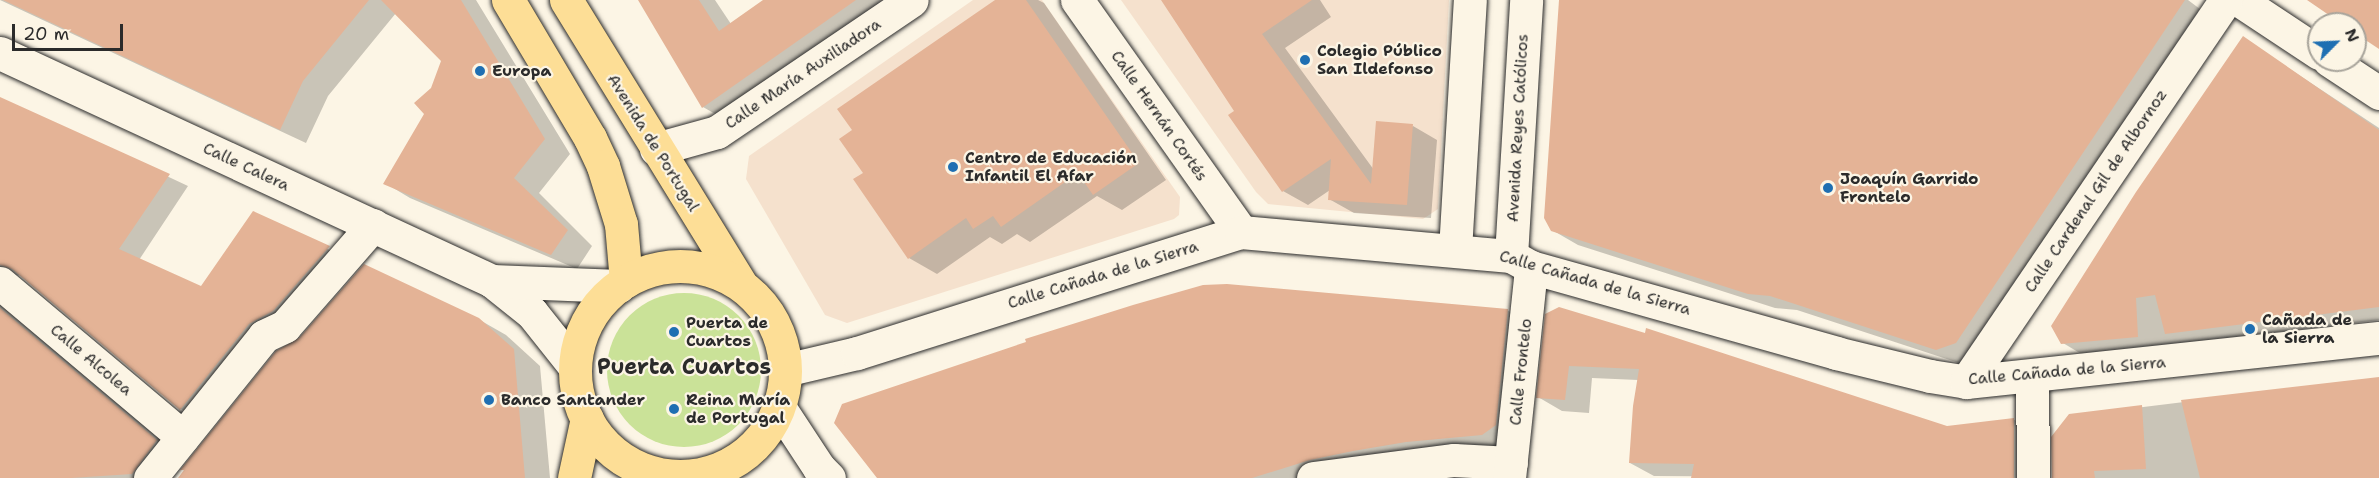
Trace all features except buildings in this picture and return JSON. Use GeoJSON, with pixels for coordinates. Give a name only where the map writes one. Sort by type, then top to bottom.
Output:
{"type":"FeatureCollection","features":[{"type":"Feature","properties":{"kind":"main road"},"geometry":{"type":"LineString","coordinates":[[508,0],[590,138],[603,166],[621,224],[622,283]]}},
{"type":"Feature","properties":{"kind":"main road","name":"Avenida de Portugal"},"geometry":{"type":"LineString","coordinates":[[566,0],[741,285]]}},
{"type":"Feature","properties":{"kind":"main road"},"geometry":{"type":"LineString","coordinates":[[683,266],[710,270],[741,285],[758,300],[775,326],[782,347],[785,370],[779,406],[769,428],[739,459],[712,474],[682,477],[660,474],[639,468],[608,448],[587,418],[578,393],[575,367],[578,346],[588,321],[608,294],[622,283],[658,268],[683,266]]}},
{"type":"Feature","properties":{"kind":"main road"},"geometry":{"type":"LineString","coordinates":[[574,478],[587,418]]}},
{"type":"Feature","properties":{"kind":"street","name":"Calle María Auxiliadora"},"geometry":{"type":"LineString","coordinates":[[656,149],[717,132],[912,0]]}},
{"type":"Feature","properties":{"kind":"street","name":"Calle Hernán Cortés"},"geometry":{"type":"LineString","coordinates":[[1077,0],[1241,232]]}},
{"type":"Feature","properties":{"kind":"street"},"geometry":{"type":"LineString","coordinates":[[1455,249],[1470,0]]}},
{"type":"Feature","properties":{"kind":"street","name":"Avenida Reyes Católicos"},"geometry":{"type":"LineString","coordinates":[[1521,262],[1526,0]]}},
{"type":"Feature","properties":{"kind":"street","name":"Calle Cardenal Gil de Albornoz"},"geometry":{"type":"LineString","coordinates":[[1966,381],[2226,0]]}},
{"type":"Feature","properties":{"kind":"street"},"geometry":{"type":"LineString","coordinates":[[2239,0],[2307,45]]}},
{"type":"Feature","properties":{"kind":"street","name":"Calle Calera"},"geometry":{"type":"LineString","coordinates":[[0,53],[492,281],[532,313],[575,367]]}},
{"type":"Feature","properties":{"kind":"street"},"geometry":{"type":"LineString","coordinates":[[2347,72],[2379,93]]}},
{"type":"Feature","properties":{"kind":"street"},"geometry":{"type":"LineString","coordinates":[[150,478],[264,336],[285,326],[373,225]]}},
{"type":"Feature","properties":{"kind":"street","name":"Calle Cañada de la Sierra"},"geometry":{"type":"LineString","coordinates":[[785,370],[857,353],[1241,232],[1455,249],[1521,262],[1836,353],[1930,376],[1966,381],[2032,376],[2379,338]]}},
{"type":"Feature","properties":{"kind":"street","name":"Calle Frontelo"},"geometry":{"type":"LineString","coordinates":[[1510,471],[1521,262]]}},
{"type":"Feature","properties":{"kind":"street","name":"Calle Calera"},"geometry":{"type":"LineString","coordinates":[[492,281],[622,283]]}},
{"type":"Feature","properties":{"kind":"street","name":"Calle Alcolea"},"geometry":{"type":"LineString","coordinates":[[0,283],[183,437]]}},
{"type":"Feature","properties":{"kind":"street"},"geometry":{"type":"LineString","coordinates":[[2032,376],[2033,478]]}},
{"type":"Feature","properties":{"kind":"street"},"geometry":{"type":"LineString","coordinates":[[779,406],[819,468],[829,478]]}},
{"type":"Feature","properties":{"kind":"street"},"geometry":{"type":"LineString","coordinates":[[1313,478],[1454,460],[1510,471]]}},
{"type":"Feature","properties":{"kind":"shaded area","name":"Centro de Educación Infantil El Afar"},"geometry":{"type":"Polygon","coordinates":[[[973,0],[1042,0],[1180,197],[1179,215],[1174,219],[847,323],[825,315],[746,179],[749,156],[973,0]]]}},
{"type":"Feature","properties":{"kind":"shaded area","name":"Colegio Público San Ildefonso"},"geometry":{"type":"Polygon","coordinates":[[[1121,0],[1449,0],[1438,209],[1423,219],[1268,204],[1256,192],[1121,0]]]}},
{"type":"Feature","properties":{"kind":"green space"},"geometry":{"type":"Polygon","coordinates":[[[684,293],[699,294],[714,299],[739,315],[755,340],[760,355],[760,385],[755,400],[739,425],[714,441],[699,446],[684,447],[669,446],[654,441],[629,425],[613,400],[608,385],[607,370],[608,355],[613,340],[629,315],[654,299],[669,294],[684,293]]]}},
{"type":"Feature","properties":{"kind":"place","name":"Colegio Público San Ildefonso"},"geometry":{"type":"Point","coordinates":[1305,60]}},
{"type":"Feature","properties":{"kind":"place","name":"Europa"},"geometry":{"type":"Point","coordinates":[480,71]}},
{"type":"Feature","properties":{"kind":"place","name":"Centro de Educación Infantil El Afar"},"geometry":{"type":"Point","coordinates":[953,167]}},
{"type":"Feature","properties":{"kind":"place","name":"Joaquín Garrido Frontelo"},"geometry":{"type":"Point","coordinates":[1828,188]}},
{"type":"Feature","properties":{"kind":"place","name":"Cañada de la Sierra"},"geometry":{"type":"Point","coordinates":[2250,329]}},
{"type":"Feature","properties":{"kind":"place","name":"Puerta de Cuartos"},"geometry":{"type":"Point","coordinates":[674,332]}},
{"type":"Feature","properties":{"kind":"place","name":"Banco Santander"},"geometry":{"type":"Point","coordinates":[489,400]}},
{"type":"Feature","properties":{"kind":"place","name":"Reina María de Portugal"},"geometry":{"type":"Point","coordinates":[674,409]}},
{"type":"Feature","properties":{"kind":"district","name":"Puerta Cuartos"},"geometry":{"type":"Point","coordinates":[684,367]}}]}
